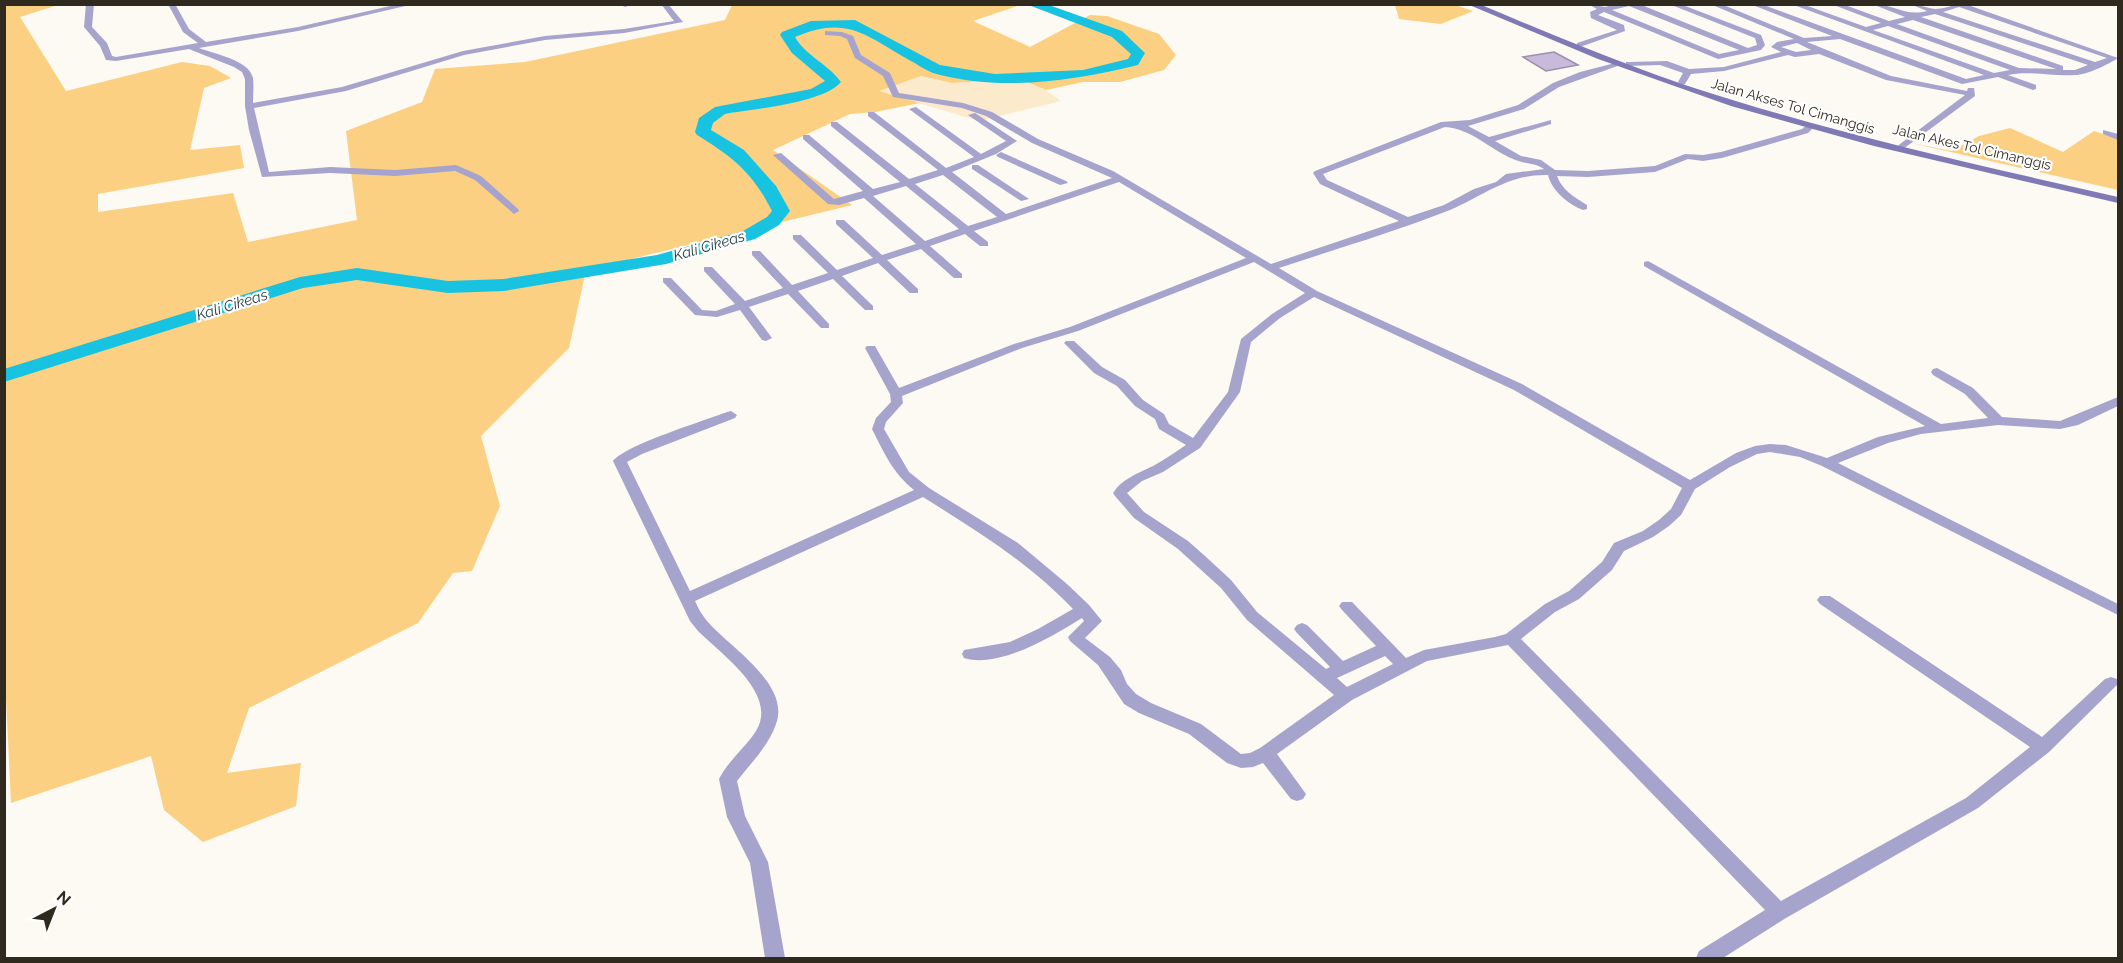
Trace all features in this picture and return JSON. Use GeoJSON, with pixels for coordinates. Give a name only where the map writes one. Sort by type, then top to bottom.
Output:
{"type":"FeatureCollection","features":[{"type":"Feature","properties":{"kind":"main road","name":"Jalan Akses Tol Cimanggis"},"geometry":{"type":"LineString","coordinates":[[1471,4],[1736,105],[1813,124],[1895,149],[2118,200]]}},
{"type":"Feature","properties":{"kind":"main road"},"geometry":{"type":"LineString","coordinates":[[1481,4],[1582,47]]}},
{"type":"Feature","properties":{"kind":"main road","name":"Jalan Akes Tol Cimanggis"},"geometry":{"type":"LineString","coordinates":[[1624,64],[1813,124],[2118,195]]}},
{"type":"Feature","properties":{"kind":"street"},"geometry":{"type":"LineString","coordinates":[[90,4],[88,27],[104,45],[108,58],[121,58],[298,29],[411,4]]}},
{"type":"Feature","properties":{"kind":"street"},"geometry":{"type":"LineString","coordinates":[[171,4],[186,30],[203,43]]}},
{"type":"Feature","properties":{"kind":"street"},"geometry":{"type":"LineString","coordinates":[[625,5],[631,4]]}},
{"type":"Feature","properties":{"kind":"street"},"geometry":{"type":"LineString","coordinates":[[249,106],[343,89],[463,53],[545,38],[624,31],[679,22],[664,4]]}},
{"type":"Feature","properties":{"kind":"street"},"geometry":{"type":"LineString","coordinates":[[1591,4],[1718,57],[1758,48],[1761,45],[1760,41]]}},
{"type":"Feature","properties":{"kind":"street"},"geometry":{"type":"LineString","coordinates":[[1582,47],[1621,31],[1621,27],[1594,16],[1594,12],[1630,4],[1747,50]]}},
{"type":"Feature","properties":{"kind":"street"},"geometry":{"type":"LineString","coordinates":[[1672,4],[1781,49],[1814,51],[1886,80],[1960,94]]}},
{"type":"Feature","properties":{"kind":"street"},"geometry":{"type":"LineString","coordinates":[[1713,4],[1803,41],[1814,51]]}},
{"type":"Feature","properties":{"kind":"street"},"geometry":{"type":"LineString","coordinates":[[1753,4],[1968,83],[2020,70]]}},
{"type":"Feature","properties":{"kind":"street"},"geometry":{"type":"LineString","coordinates":[[1794,4],[2033,87]]}},
{"type":"Feature","properties":{"kind":"street"},"geometry":{"type":"LineString","coordinates":[[1408,221],[1323,182],[1318,173],[1442,124],[1471,123],[1521,107],[1556,85],[1583,74],[1624,64],[1660,62],[1685,70],[1724,69],[1781,49],[1788,41],[1830,40],[1888,24],[1912,17],[1958,5],[2113,57],[2098,66],[2076,74],[2020,70],[1888,24],[1834,4]]}},
{"type":"Feature","properties":{"kind":"street"},"geometry":{"type":"LineString","coordinates":[[1875,4],[2076,74]]}},
{"type":"Feature","properties":{"kind":"street"},"geometry":{"type":"LineString","coordinates":[[1913,4],[2098,66]]}},
{"type":"Feature","properties":{"kind":"street"},"geometry":{"type":"LineString","coordinates":[[828,33],[842,34],[850,38],[858,56],[889,78],[896,95],[979,110],[1033,140],[1120,179],[1313,293],[1518,387],[1690,486]]}},
{"type":"Feature","properties":{"kind":"street"},"geometry":{"type":"LineString","coordinates":[[1814,51],[1830,40]]}},
{"type":"Feature","properties":{"kind":"street"},"geometry":{"type":"LineString","coordinates":[[188,46],[243,68],[249,78],[249,106],[265,175],[330,170],[395,173],[456,168],[478,178],[514,211]]}},
{"type":"Feature","properties":{"kind":"street"},"geometry":{"type":"LineString","coordinates":[[1682,82],[1685,70]]}},
{"type":"Feature","properties":{"kind":"street"},"geometry":{"type":"LineString","coordinates":[[1903,146],[1972,94],[1968,83]]}},
{"type":"Feature","properties":{"kind":"street"},"geometry":{"type":"LineString","coordinates":[[913,109],[980,157]]}},
{"type":"Feature","properties":{"kind":"street"},"geometry":{"type":"LineString","coordinates":[[871,114],[1005,218]]}},
{"type":"Feature","properties":{"kind":"street"},"geometry":{"type":"LineString","coordinates":[[778,155],[831,202],[839,202],[944,171],[1012,141],[972,115]]}},
{"type":"Feature","properties":{"kind":"street"},"geometry":{"type":"LineString","coordinates":[[1488,140],[1548,122]]}},
{"type":"Feature","properties":{"kind":"street"},"geometry":{"type":"LineString","coordinates":[[834,124],[984,244]]}},
{"type":"Feature","properties":{"kind":"street"},"geometry":{"type":"LineString","coordinates":[[1457,124],[1517,158],[1539,160],[1552,172],[1558,189],[1583,207]]}},
{"type":"Feature","properties":{"kind":"street"},"geometry":{"type":"LineString","coordinates":[[1270,268],[1448,207],[1509,176],[1552,172],[1588,174],[1655,169],[1688,156],[1703,158],[1722,155],[1805,131],[1813,124]]}},
{"type":"Feature","properties":{"kind":"street"},"geometry":{"type":"LineString","coordinates":[[2106,132],[2118,137]]}},
{"type":"Feature","properties":{"kind":"street"},"geometry":{"type":"LineString","coordinates":[[806,137],[958,276]]}},
{"type":"Feature","properties":{"kind":"street"},"geometry":{"type":"LineString","coordinates":[[1024,199],[975,167],[1033,140]]}},
{"type":"Feature","properties":{"kind":"street"},"geometry":{"type":"LineString","coordinates":[[1001,155],[1063,183]]}},
{"type":"Feature","properties":{"kind":"street"},"geometry":{"type":"LineString","coordinates":[[667,280],[699,313],[717,314],[1120,179]]}},
{"type":"Feature","properties":{"kind":"street"},"geometry":{"type":"LineString","coordinates":[[840,222],[914,291]]}},
{"type":"Feature","properties":{"kind":"street"},"geometry":{"type":"LineString","coordinates":[[797,237],[869,308]]}},
{"type":"Feature","properties":{"kind":"street"},"geometry":{"type":"LineString","coordinates":[[756,253],[825,326]]}},
{"type":"Feature","properties":{"kind":"street"},"geometry":{"type":"LineString","coordinates":[[896,394],[1018,346],[1074,329],[1252,259]]}},
{"type":"Feature","properties":{"kind":"street"},"geometry":{"type":"LineString","coordinates":[[1648,264],[1937,427]]}},
{"type":"Feature","properties":{"kind":"street"},"geometry":{"type":"LineString","coordinates":[[708,269],[743,306],[766,338]]}},
{"type":"Feature","properties":{"kind":"street"},"geometry":{"type":"LineString","coordinates":[[1313,293],[1276,316],[1245,341],[1234,392],[1194,445],[1158,469],[1124,487],[1120,493],[1139,514],[1191,552],[1226,584],[1252,616],[1346,695]]}},
{"type":"Feature","properties":{"kind":"street"},"geometry":{"type":"LineString","coordinates":[[1071,343],[1098,370],[1120,383],[1139,403],[1160,417],[1164,426],[1194,445]]}},
{"type":"Feature","properties":{"kind":"street"},"geometry":{"type":"LineString","coordinates":[[871,348],[896,394],[897,403],[880,421],[878,429],[904,475],[924,491],[1013,547],[1084,609],[1094,621],[1078,633],[1076,637],[1078,641],[1104,661],[1130,699],[1145,708],[1190,727],[1233,758],[1241,761],[1253,760],[1266,753],[1346,695],[1424,656],[1484,646],[1511,638],[1550,608],[1574,595],[1607,566],[1619,547],[1648,534],[1664,523],[1676,512],[1690,486],[1753,449],[1762,447],[1799,451],[1827,462],[2118,610]]}},
{"type":"Feature","properties":{"kind":"street"},"geometry":{"type":"LineString","coordinates":[[1937,372],[1969,391],[1998,421]]}},
{"type":"Feature","properties":{"kind":"street"},"geometry":{"type":"LineString","coordinates":[[1827,462],[1883,440],[1937,427],[1998,421],[2060,425],[2073,422],[2118,402]]}},
{"type":"Feature","properties":{"kind":"street"},"geometry":{"type":"LineString","coordinates":[[731,415],[637,451],[620,461],[701,625],[753,675],[768,700],[770,717],[760,737],[728,779],[736,817],[759,862],[775,958]]}},
{"type":"Feature","properties":{"kind":"street"},"geometry":{"type":"LineString","coordinates":[[686,598],[924,491]]}},
{"type":"Feature","properties":{"kind":"street"},"geometry":{"type":"LineString","coordinates":[[1825,600],[2043,747]]}},
{"type":"Feature","properties":{"kind":"street"},"geometry":{"type":"LineString","coordinates":[[1347,606],[1404,666]]}},
{"type":"Feature","properties":{"kind":"street"},"geometry":{"type":"LineString","coordinates":[[970,654],[1003,651],[1043,633],[1084,609]]}},
{"type":"Feature","properties":{"kind":"street"},"geometry":{"type":"LineString","coordinates":[[1302,629],[1335,672],[1387,648]]}},
{"type":"Feature","properties":{"kind":"street"},"geometry":{"type":"LineString","coordinates":[[1511,638],[1779,912]]}},
{"type":"Feature","properties":{"kind":"street"},"geometry":{"type":"LineString","coordinates":[[1707,958],[1779,912],[1972,802],[2043,747],[2116,682]]}},
{"type":"Feature","properties":{"kind":"street"},"geometry":{"type":"LineString","coordinates":[[1266,753],[1298,794]]}},
{"type":"Feature","properties":{"kind":"shaded area"},"geometry":{"type":"Polygon","coordinates":[[[5,5],[58,5],[20,17],[66,91],[182,62],[210,66],[231,78],[204,88],[190,150],[240,145],[244,168],[98,194],[98,212],[233,193],[248,242],[357,220],[346,131],[422,102],[435,69],[525,62],[725,20],[732,5],[1020,5],[973,21],[1030,47],[1090,15],[1107,16],[1159,34],[1176,55],[1164,70],[1120,82],[1083,82],[1046,90],[1020,79],[952,83],[921,76],[879,91],[920,103],[875,112],[850,114],[773,150],[852,205],[586,270],[569,348],[481,436],[500,506],[472,571],[453,573],[418,623],[249,708],[227,773],[301,763],[296,806],[203,842],[164,810],[151,756],[11,803],[5,698],[5,5]]]}},
{"type":"Feature","properties":{"kind":"shaded area"},"geometry":{"type":"Polygon","coordinates":[[[1395,5],[1455,5],[1473,11],[1441,24],[1399,19],[1395,5]]]}},
{"type":"Feature","properties":{"kind":"shaded area"},"geometry":{"type":"Polygon","coordinates":[[[921,76],[952,83],[1020,79],[1046,90],[1061,101],[979,121],[878,91],[921,76]]]}},
{"type":"Feature","properties":{"kind":"shaded area"},"geometry":{"type":"Polygon","coordinates":[[[2010,128],[2063,152],[2094,131],[2118,139],[2118,190],[1907,142],[1952,151],[1979,136],[2010,128]]]}},
{"type":"Feature","properties":{"kind":"building"},"geometry":{"type":"Polygon","coordinates":[[[1554,52],[1578,65],[1546,71],[1523,57],[1554,52]]]}},
{"type":"Feature","properties":{"kind":"waterway","name":"Kali Cikeas"},"geometry":{"type":"LineString","coordinates":[[4,376],[300,283],[357,274],[448,287],[504,285],[659,260],[749,235],[773,221],[781,211],[770,190],[738,153],[703,132],[705,121],[720,110],[815,93],[834,82],[822,69],[797,50],[787,35],[811,25],[855,24],[936,69],[995,78],[1083,74],[1133,62],[1138,53],[1117,34],[1032,4]]}}]}
